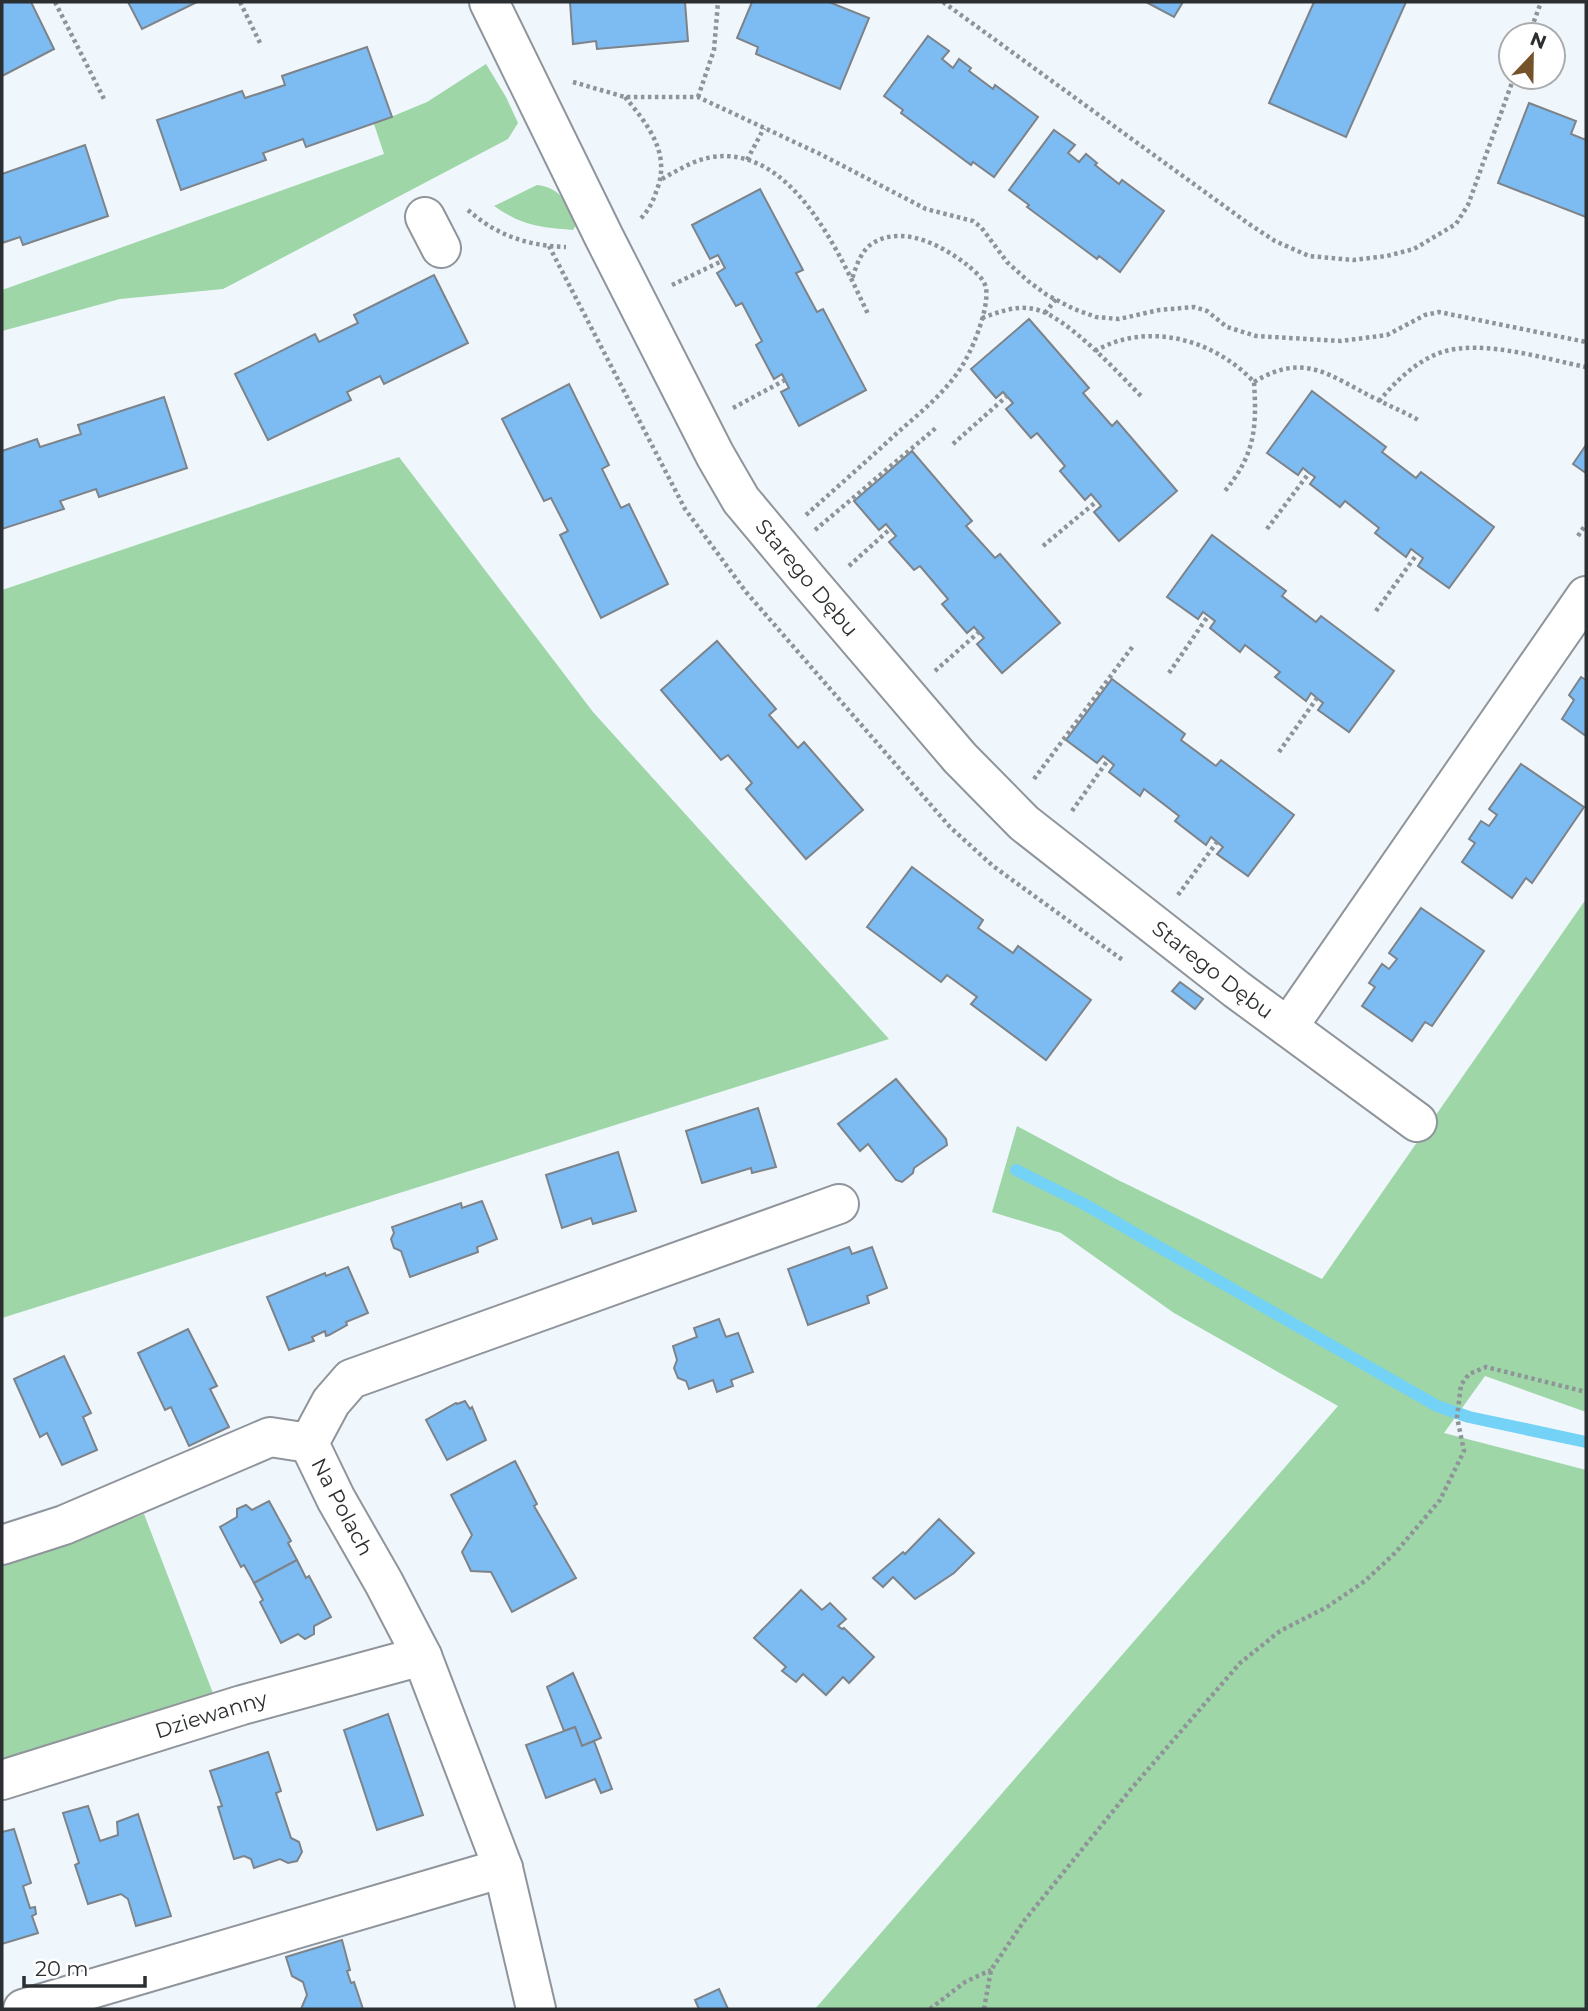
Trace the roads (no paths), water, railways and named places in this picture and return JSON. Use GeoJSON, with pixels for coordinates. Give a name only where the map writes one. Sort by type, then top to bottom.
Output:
{"type":"FeatureCollection","features":[{"type":"Feature","properties":{"kind":"street","name":"Starego Dębu"},"geometry":{"type":"LineString","coordinates":[[489,2],[604,237],[715,455],[741,500],[960,758],[1024,823],[1236,989],[1417,1122]]}},
{"type":"Feature","properties":{"kind":"street","name":"Starego Dębu"},"geometry":{"type":"LineString","coordinates":[[1288,1027],[1586,596]]}},
{"type":"Feature","properties":{"kind":"street","name":"Na Polach"},"geometry":{"type":"LineString","coordinates":[[536,2009],[503,1868],[422,1656],[336,1499],[309,1443],[331,1402],[351,1379],[839,1204]]}},
{"type":"Feature","properties":{"kind":"street"},"geometry":{"type":"LineString","coordinates":[[2,1545],[64,1525],[270,1437],[309,1443]]}},
{"type":"Feature","properties":{"kind":"street","name":"Dziewanny"},"geometry":{"type":"LineString","coordinates":[[2,1780],[242,1705],[422,1656]]}},
{"type":"Feature","properties":{"kind":"street"},"geometry":{"type":"LineString","coordinates":[[23,2009],[503,1868]]}},
{"type":"Feature","properties":{"kind":"waterway"},"geometry":{"type":"LineString","coordinates":[[1016,1170],[1084,1204],[1437,1406],[1469,1417],[1586,1442]]}}]}
